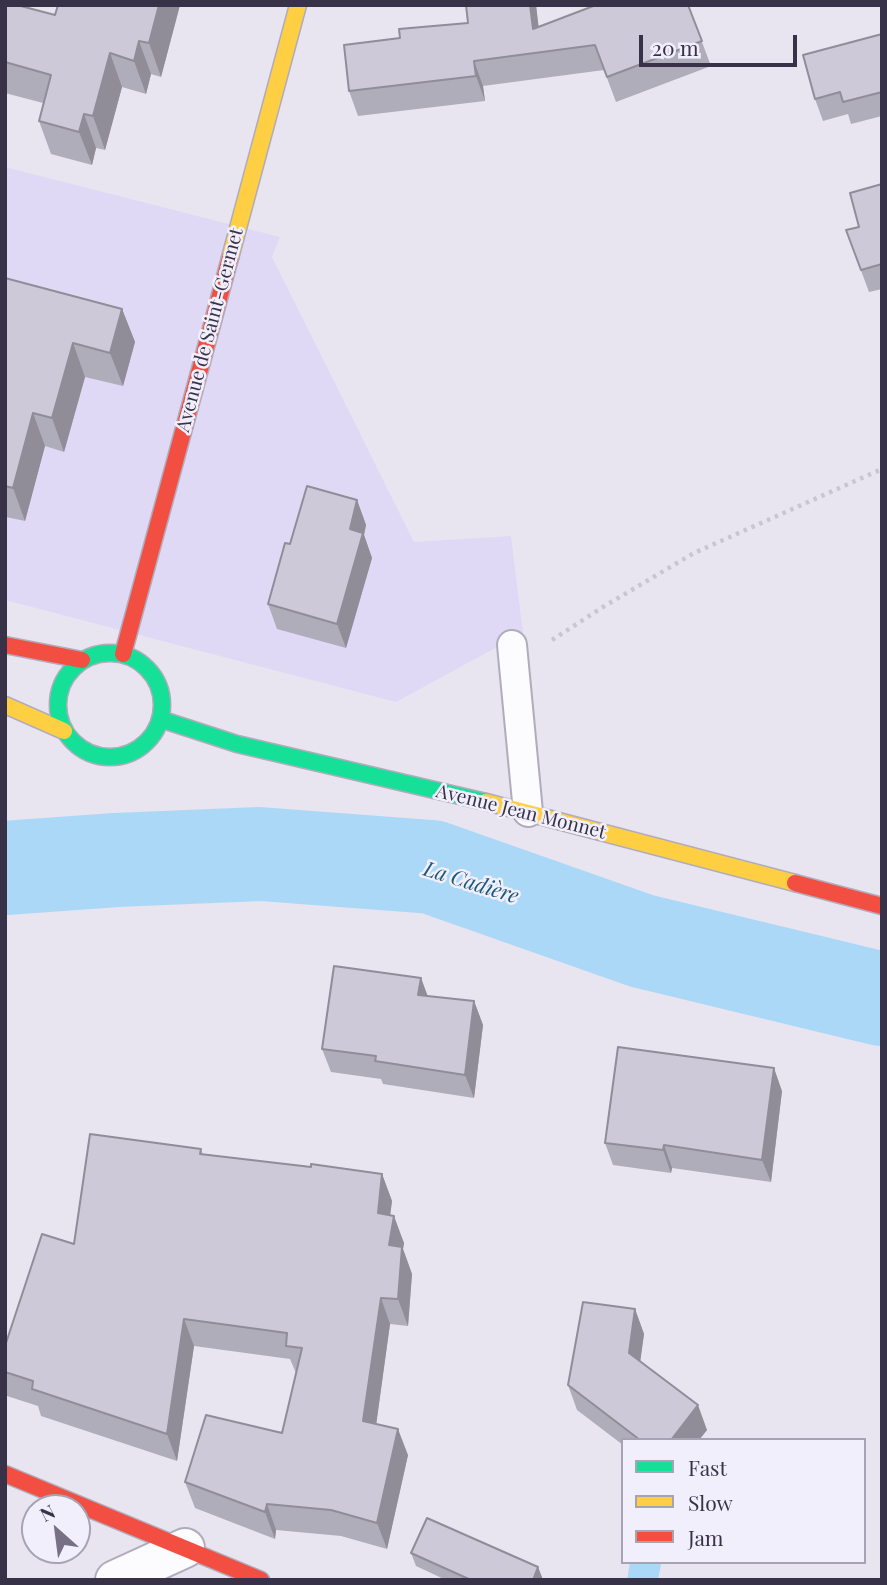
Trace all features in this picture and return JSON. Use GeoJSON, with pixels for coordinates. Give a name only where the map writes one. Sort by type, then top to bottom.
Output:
{"type":"FeatureCollection","features":[{"type":"Feature","properties":{"kind":"street","name":"Avenue de Saint-Germet"},"geometry":{"type":"LineString","coordinates":[[123,654],[298,5]]}},
{"type":"Feature","properties":{"kind":"street"},"geometry":{"type":"LineString","coordinates":[[5,645],[82,660],[102,654],[123,654],[141,663],[155,679],[162,698],[160,719],[151,736],[136,750],[116,757],[96,755],[77,746],[64,731],[58,712],[59,692],[68,675],[82,660]]}},
{"type":"Feature","properties":{"kind":"street"},"geometry":{"type":"LineString","coordinates":[[5,705],[64,731]]}},
{"type":"Feature","properties":{"kind":"street","name":"Avenue Jean Monnet"},"geometry":{"type":"LineString","coordinates":[[160,719],[237,744],[528,812],[882,905]]}},
{"type":"Feature","properties":{"kind":"street"},"geometry":{"type":"LineString","coordinates":[[5,1474],[261,1580]]}},
{"type":"Feature","properties":{"kind":"street"},"geometry":{"type":"LineString","coordinates":[[115,1580],[185,1548]]}},
{"type":"Feature","properties":{"kind":"lane"},"geometry":{"type":"LineString","coordinates":[[513,656],[528,812]]}},
{"type":"Feature","properties":{"kind":"path"},"geometry":{"type":"LineString","coordinates":[[513,656],[694,553],[882,469]]}},
{"type":"Feature","properties":{"kind":"shaded area"},"geometry":{"type":"Polygon","coordinates":[[[5,167],[280,237],[272,257],[414,542],[511,536],[523,633],[396,702],[5,600],[5,167]]]}},
{"type":"Feature","properties":{"kind":"water"},"geometry":{"type":"Polygon","coordinates":[[[630,1564],[661,1564],[658,1580],[627,1580],[630,1564]]]}},
{"type":"Feature","properties":{"kind":"building"},"geometry":{"type":"Polygon","coordinates":[[[5,5],[17,5],[55,15],[58,5],[159,5],[149,43],[139,41],[134,61],[110,53],[93,116],[84,114],[79,132],[39,121],[51,75],[5,62],[5,5]]]}},
{"type":"Feature","properties":{"kind":"building"},"geometry":{"type":"Polygon","coordinates":[[[466,5],[530,5],[533,29],[596,5],[688,5],[702,41],[607,77],[595,45],[474,61],[476,76],[349,91],[344,45],[400,38],[399,29],[468,23],[466,5]]]}},
{"type":"Feature","properties":{"kind":"building"},"geometry":{"type":"Polygon","coordinates":[[[882,34],[882,92],[843,102],[840,92],[815,99],[803,55],[882,34]]]}},
{"type":"Feature","properties":{"kind":"building"},"geometry":{"type":"Polygon","coordinates":[[[882,184],[882,264],[861,270],[846,230],[859,227],[850,193],[882,184]]]}},
{"type":"Feature","properties":{"kind":"building"},"geometry":{"type":"Polygon","coordinates":[[[5,278],[122,309],[110,353],[73,343],[52,418],[33,413],[13,488],[5,486],[5,278]]]}},
{"type":"Feature","properties":{"kind":"building"},"geometry":{"type":"Polygon","coordinates":[[[307,486],[357,500],[350,529],[363,533],[337,624],[268,604],[285,543],[290,544],[307,486]]]}},
{"type":"Feature","properties":{"kind":"building"},"geometry":{"type":"Polygon","coordinates":[[[334,966],[421,978],[418,995],[474,1001],[465,1075],[375,1061],[376,1056],[322,1049],[334,966]]]}},
{"type":"Feature","properties":{"kind":"building"},"geometry":{"type":"Polygon","coordinates":[[[618,1047],[774,1068],[762,1160],[664,1145],[663,1150],[605,1143],[618,1047]]]}},
{"type":"Feature","properties":{"kind":"building"},"geometry":{"type":"Polygon","coordinates":[[[90,1134],[201,1149],[200,1154],[311,1167],[311,1164],[382,1174],[378,1213],[394,1216],[389,1245],[402,1247],[398,1299],[381,1298],[363,1421],[398,1429],[377,1523],[331,1510],[267,1504],[265,1512],[185,1482],[206,1415],[282,1433],[302,1348],[286,1346],[287,1333],[184,1319],[167,1434],[32,1389],[33,1381],[5,1372],[5,1346],[42,1234],[74,1244],[90,1134]]]}},
{"type":"Feature","properties":{"kind":"building"},"geometry":{"type":"Polygon","coordinates":[[[583,1302],[635,1309],[629,1353],[698,1405],[673,1438],[637,1438],[568,1385],[583,1302]]]}},
{"type":"Feature","properties":{"kind":"building"},"geometry":{"type":"Polygon","coordinates":[[[427,1518],[538,1567],[533,1580],[471,1580],[411,1553],[427,1518]]]}},
{"type":"Feature","properties":{"kind":"waterway","name":"La Cadière"},"geometry":{"type":"LineString","coordinates":[[5,868],[260,854],[432,867],[642,941],[882,999]]}},
{"type":"Feature","properties":{"kind":"traffic: fast"},"geometry":{"type":"LineString","coordinates":[[110,653],[130,657],[153,676],[158,685],[162,705],[158,725],[139,748],[130,753],[110,757],[90,753],[67,734],[62,725],[58,705],[62,685],[81,662],[90,657],[110,653]]}},
{"type":"Feature","properties":{"kind":"traffic: fast"},"geometry":{"type":"LineString","coordinates":[[160,719],[237,744],[486,802]]}},
{"type":"Feature","properties":{"kind":"traffic: slow"},"geometry":{"type":"LineString","coordinates":[[230,258],[298,5]]}},
{"type":"Feature","properties":{"kind":"traffic: slow"},"geometry":{"type":"LineString","coordinates":[[5,705],[64,731]]}},
{"type":"Feature","properties":{"kind":"traffic: slow"},"geometry":{"type":"LineString","coordinates":[[486,802],[795,883]]}},
{"type":"Feature","properties":{"kind":"traffic: jam"},"geometry":{"type":"LineString","coordinates":[[123,654],[230,258]]}},
{"type":"Feature","properties":{"kind":"traffic: jam"},"geometry":{"type":"LineString","coordinates":[[5,645],[82,660]]}},
{"type":"Feature","properties":{"kind":"traffic: jam"},"geometry":{"type":"LineString","coordinates":[[795,883],[882,906]]}},
{"type":"Feature","properties":{"kind":"traffic: jam"},"geometry":{"type":"LineString","coordinates":[[5,1474],[261,1580]]}}]}
